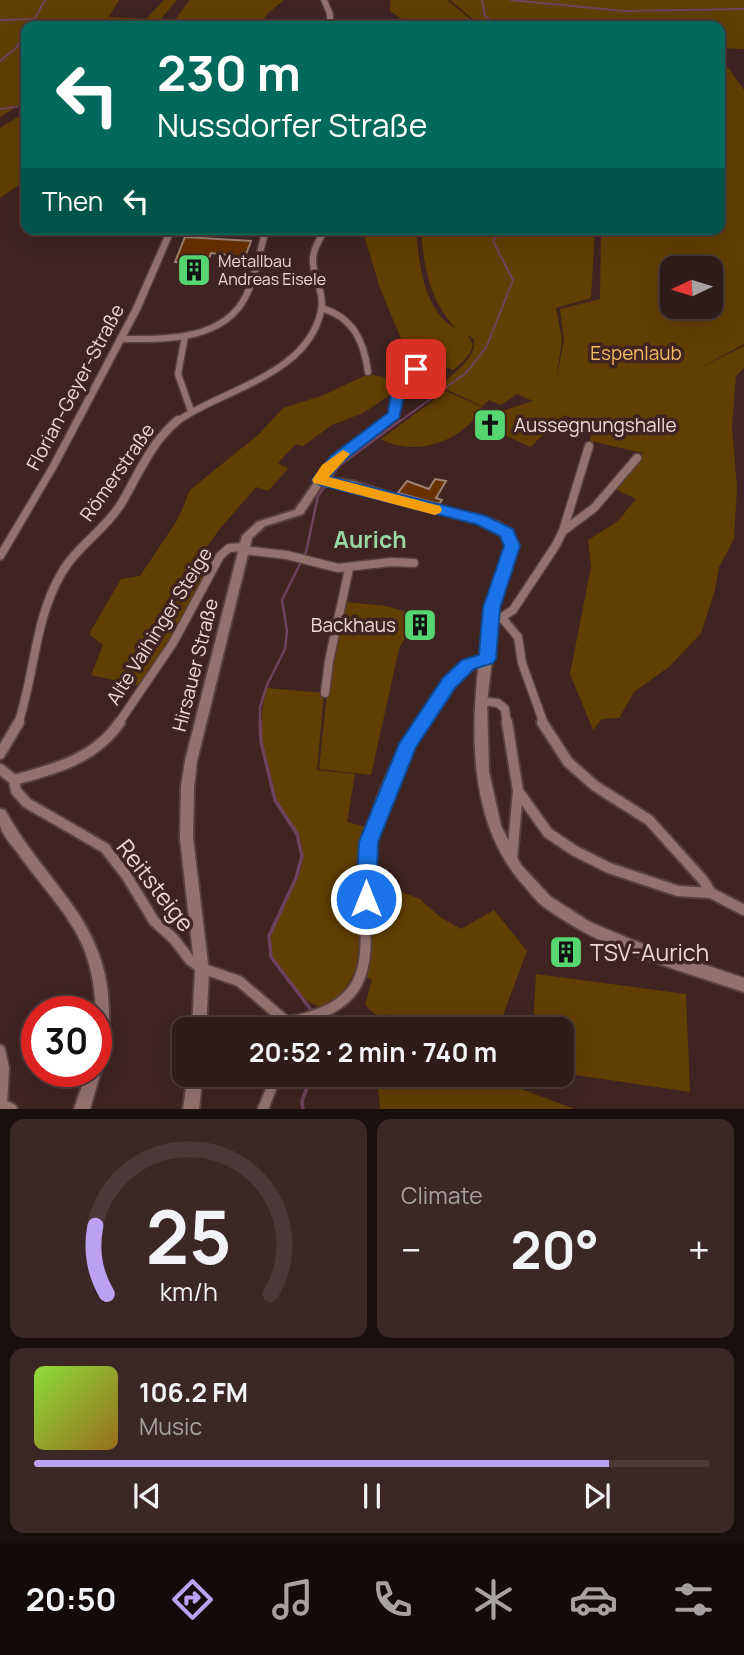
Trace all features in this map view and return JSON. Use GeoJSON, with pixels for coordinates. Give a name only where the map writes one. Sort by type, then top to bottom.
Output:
{"type":"FeatureCollection","features":[{"type":"Feature","properties":{"kind":"main road"},"geometry":{"type":"LineString","coordinates":[[326,480],[443,512],[470,516],[496,525],[511,538],[512,546],[494,599],[497,619],[487,659],[481,701],[486,796],[496,834],[540,896],[587,930],[744,985]]}},
{"type":"Feature","properties":{"kind":"main road","name":"Hirsauer Straße"},"geometry":{"type":"LineString","coordinates":[[200,1017],[201,968],[186,845],[186,789],[243,548],[249,533],[257,526],[299,512],[326,480]]}},
{"type":"Feature","properties":{"kind":"main road"},"geometry":{"type":"LineString","coordinates":[[0,814],[28,860],[77,922],[91,949],[99,975],[101,996]]}},
{"type":"Feature","properties":{"kind":"main road"},"geometry":{"type":"LineString","coordinates":[[82,1109],[89,1087]]}},
{"type":"Feature","properties":{"kind":"main road"},"geometry":{"type":"LineString","coordinates":[[191,1109],[194,1087]]}},
{"type":"Feature","properties":{"kind":"street"},"geometry":{"type":"LineString","coordinates":[[324,0],[330,21]]}},
{"type":"Feature","properties":{"kind":"street","name":"Florian-Geyer-Straße"},"geometry":{"type":"LineString","coordinates":[[0,557],[47,477],[120,339],[169,235]]}},
{"type":"Feature","properties":{"kind":"street"},"geometry":{"type":"LineString","coordinates":[[120,339],[185,336],[209,330],[241,305],[264,235]]}},
{"type":"Feature","properties":{"kind":"street"},"geometry":{"type":"LineString","coordinates":[[321,235],[313,249],[312,266],[321,287],[321,308],[341,314],[355,328],[363,345],[368,372]]}},
{"type":"Feature","properties":{"kind":"street","name":"Römerstraße"},"geometry":{"type":"LineString","coordinates":[[0,754],[18,729],[34,649],[50,594],[63,569],[114,514],[155,442],[191,411],[281,366],[308,339],[321,308]]}},
{"type":"Feature","properties":{"kind":"street"},"geometry":{"type":"LineString","coordinates":[[185,336],[177,381],[191,411]]}},
{"type":"Feature","properties":{"kind":"street"},"geometry":{"type":"LineString","coordinates":[[326,480],[336,460],[394,415],[398,395],[421,377],[404,348]]}},
{"type":"Feature","properties":{"kind":"street"},"geometry":{"type":"LineString","coordinates":[[589,446],[563,531],[513,610],[497,619],[518,637],[522,663],[541,720],[568,762],[596,786],[649,820],[703,880],[711,893]]}},
{"type":"Feature","properties":{"kind":"street"},"geometry":{"type":"LineString","coordinates":[[563,531],[577,524],[593,509],[636,458]]}},
{"type":"Feature","properties":{"kind":"street","name":"Alte Vaihinger Steige"},"geometry":{"type":"LineString","coordinates":[[14,780],[68,764],[97,749],[109,738],[173,643],[219,556],[229,548],[243,548]]}},
{"type":"Feature","properties":{"kind":"street"},"geometry":{"type":"LineString","coordinates":[[243,548],[348,569],[379,563],[414,563]]}},
{"type":"Feature","properties":{"kind":"street"},"geometry":{"type":"LineString","coordinates":[[326,694],[329,661],[348,569]]}},
{"type":"Feature","properties":{"kind":"street"},"geometry":{"type":"LineString","coordinates":[[308,1017],[338,1004],[362,976],[367,929],[367,850],[372,829],[404,752],[455,676],[468,665],[487,659]]}},
{"type":"Feature","properties":{"kind":"street"},"geometry":{"type":"LineString","coordinates":[[481,701],[498,703],[505,709],[518,791],[512,858]]}},
{"type":"Feature","properties":{"kind":"street"},"geometry":{"type":"LineString","coordinates":[[0,769],[14,780]]}},
{"type":"Feature","properties":{"kind":"street","name":"Reitsteige"},"geometry":{"type":"LineString","coordinates":[[14,780],[16,792],[27,803],[105,848],[126,875],[154,921],[174,939],[190,960],[201,968]]}},
{"type":"Feature","properties":{"kind":"street"},"geometry":{"type":"LineString","coordinates":[[518,791],[548,833],[609,869],[696,894],[711,893],[744,910]]}},
{"type":"Feature","properties":{"kind":"street"},"geometry":{"type":"LineString","coordinates":[[201,968],[239,981],[283,1017]]}},
{"type":"Feature","properties":{"kind":"street"},"geometry":{"type":"LineString","coordinates":[[0,1050],[4,1068],[5,1107]]}},
{"type":"Feature","properties":{"kind":"street"},"geometry":{"type":"LineString","coordinates":[[263,1109],[272,1087]]}},
{"type":"Feature","properties":{"kind":"green space"},"geometry":{"type":"Polygon","coordinates":[[[0,0],[119,0],[109,17],[146,19],[164,0],[177,0],[158,21],[21,21],[21,104],[0,117],[0,0]]]}},
{"type":"Feature","properties":{"kind":"green space"},"geometry":{"type":"Polygon","coordinates":[[[190,0],[284,0],[262,21],[174,21],[190,0]]]}},
{"type":"Feature","properties":{"kind":"green space"},"geometry":{"type":"Polygon","coordinates":[[[390,0],[447,0],[473,21],[405,21],[390,11],[390,0]]]}},
{"type":"Feature","properties":{"kind":"green space"},"geometry":{"type":"Polygon","coordinates":[[[450,0],[744,0],[744,49],[725,48],[725,21],[475,21],[450,0]]]}},
{"type":"Feature","properties":{"kind":"green space","name":"Espenlaub"},"geometry":{"type":"Polygon","coordinates":[[[725,63],[744,90],[744,344],[698,369],[744,346],[744,368],[736,376],[732,427],[737,488],[734,539],[719,567],[715,590],[701,633],[670,666],[634,692],[619,718],[602,719],[593,730],[570,674],[591,567],[588,540],[618,521],[636,499],[613,488],[643,453],[590,441],[592,427],[565,415],[530,447],[482,424],[502,411],[533,401],[517,394],[501,405],[489,400],[482,406],[439,386],[467,360],[474,347],[474,340],[467,334],[473,344],[472,348],[453,370],[443,366],[438,344],[404,346],[380,288],[364,235],[417,235],[421,271],[430,299],[446,321],[457,329],[441,308],[430,284],[422,235],[595,235],[591,298],[556,308],[562,340],[556,381],[564,340],[560,309],[600,299],[601,235],[725,235],[725,63]]]}},
{"type":"Feature","properties":{"kind":"green space"},"geometry":{"type":"Polygon","coordinates":[[[21,115],[21,183],[0,198],[0,128],[21,115]]]}},
{"type":"Feature","properties":{"kind":"green space"},"geometry":{"type":"Polygon","coordinates":[[[368,374],[410,382],[363,413],[332,425],[303,446],[296,444],[278,463],[288,469],[268,491],[256,487],[195,563],[209,569],[170,642],[140,686],[91,675],[103,645],[89,634],[121,579],[140,576],[178,519],[190,490],[258,435],[283,408],[324,395],[368,374]]]}},
{"type":"Feature","properties":{"kind":"green space"},"geometry":{"type":"Polygon","coordinates":[[[446,391],[482,407],[464,429],[438,443],[423,446],[409,447],[381,439],[446,391]]]}},
{"type":"Feature","properties":{"kind":"green space"},"geometry":{"type":"Polygon","coordinates":[[[347,602],[386,606],[417,615],[399,649],[371,775],[319,769],[327,694],[347,602]]]}},
{"type":"Feature","properties":{"kind":"green space"},"geometry":{"type":"Polygon","coordinates":[[[267,688],[324,693],[317,770],[355,774],[347,822],[371,828],[356,969],[343,993],[322,1008],[300,995],[272,955],[272,929],[297,880],[303,855],[298,833],[272,790],[264,761],[261,731],[267,688]]]}},
{"type":"Feature","properties":{"kind":"green space"},"geometry":{"type":"Polygon","coordinates":[[[366,878],[420,899],[440,917],[461,929],[494,910],[527,951],[502,1017],[388,1017],[387,1014],[378,1017],[365,1005],[372,980],[364,976],[366,878]]]}},
{"type":"Feature","properties":{"kind":"green space"},"geometry":{"type":"Polygon","coordinates":[[[536,974],[686,994],[690,1092],[574,1075],[574,1017],[534,1017],[536,974]]]}},
{"type":"Feature","properties":{"kind":"green space"},"geometry":{"type":"Polygon","coordinates":[[[378,1087],[516,1087],[575,1109],[380,1109],[378,1087]]]}},
{"type":"Feature","properties":{"kind":"building"},"geometry":{"type":"Polygon","coordinates":[[[185,237],[251,241],[245,257],[211,253],[202,279],[192,279],[182,277],[187,263],[175,262],[185,237]]]}},
{"type":"Feature","properties":{"kind":"building"},"geometry":{"type":"Polygon","coordinates":[[[435,479],[446,481],[436,498],[442,500],[439,504],[398,493],[407,481],[429,489],[435,479]]]}},
{"type":"Feature","properties":{"kind":"building","name":"TSV-Aurich"},"geometry":{"type":"Polygon","coordinates":[[[558,942],[578,949],[574,962],[555,955],[558,942]]]}},
{"type":"Feature","properties":{"kind":"waterway"},"geometry":{"type":"LineString","coordinates":[[34,20],[45,0]]}},
{"type":"Feature","properties":{"kind":"waterway"},"geometry":{"type":"LineString","coordinates":[[482,0],[485,16],[492,21]]}},
{"type":"Feature","properties":{"kind":"waterway"},"geometry":{"type":"LineString","coordinates":[[511,0],[623,11],[744,9]]}},
{"type":"Feature","properties":{"kind":"waterway"},"geometry":{"type":"LineString","coordinates":[[0,20],[34,19]]}},
{"type":"Feature","properties":{"kind":"waterway"},"geometry":{"type":"LineString","coordinates":[[0,61],[16,48],[21,40]]}},
{"type":"Feature","properties":{"kind":"waterway"},"geometry":{"type":"LineString","coordinates":[[0,109],[17,107]]}},
{"type":"Feature","properties":{"kind":"waterway"},"geometry":{"type":"LineString","coordinates":[[399,422],[466,373],[486,348],[513,280],[493,241],[496,235]]}},
{"type":"Feature","properties":{"kind":"waterway"},"geometry":{"type":"LineString","coordinates":[[260,722],[260,707],[267,685],[285,649],[287,631],[282,600],[306,552],[318,496],[339,466],[401,420]]}},
{"type":"Feature","properties":{"kind":"waterway"},"geometry":{"type":"LineString","coordinates":[[260,722],[261,742],[275,800],[297,834],[302,856],[296,878],[269,936],[271,957],[312,1011]]}},
{"type":"Feature","properties":{"kind":"waterway"},"geometry":{"type":"LineString","coordinates":[[303,1109],[302,1101],[307,1087]]}},
{"type":"Feature","properties":{"kind":"slow traffic"},"geometry":{"type":"LineString","coordinates":[[343,454],[327,468],[320,480],[334,481],[435,510]]}},
{"type":"Feature","properties":{"kind":"place","name":"Metallbau Andreas Eisele"},"geometry":{"type":"Point","coordinates":[194,270]}},
{"type":"Feature","properties":{"kind":"place","name":"Aussegnungshalle"},"geometry":{"type":"Point","coordinates":[490,425]}},
{"type":"Feature","properties":{"kind":"place","name":"Backhaus"},"geometry":{"type":"Point","coordinates":[420,625]}},
{"type":"Feature","properties":{"kind":"place","name":"TSV-Aurich"},"geometry":{"type":"Point","coordinates":[566,952]}},
{"type":"Feature","properties":{"kind":"district","name":"Aurich"},"geometry":{"type":"Point","coordinates":[370,539]}},
{"type":"Feature","properties":{"kind":"route"},"geometry":{"type":"LineString","coordinates":[[366,899],[368,842],[393,777],[408,744],[449,683],[468,665],[487,659],[492,608],[512,546],[507,532],[470,516],[443,512],[334,481],[320,480],[336,460],[394,415],[398,395],[421,377],[416,369]]}}]}
